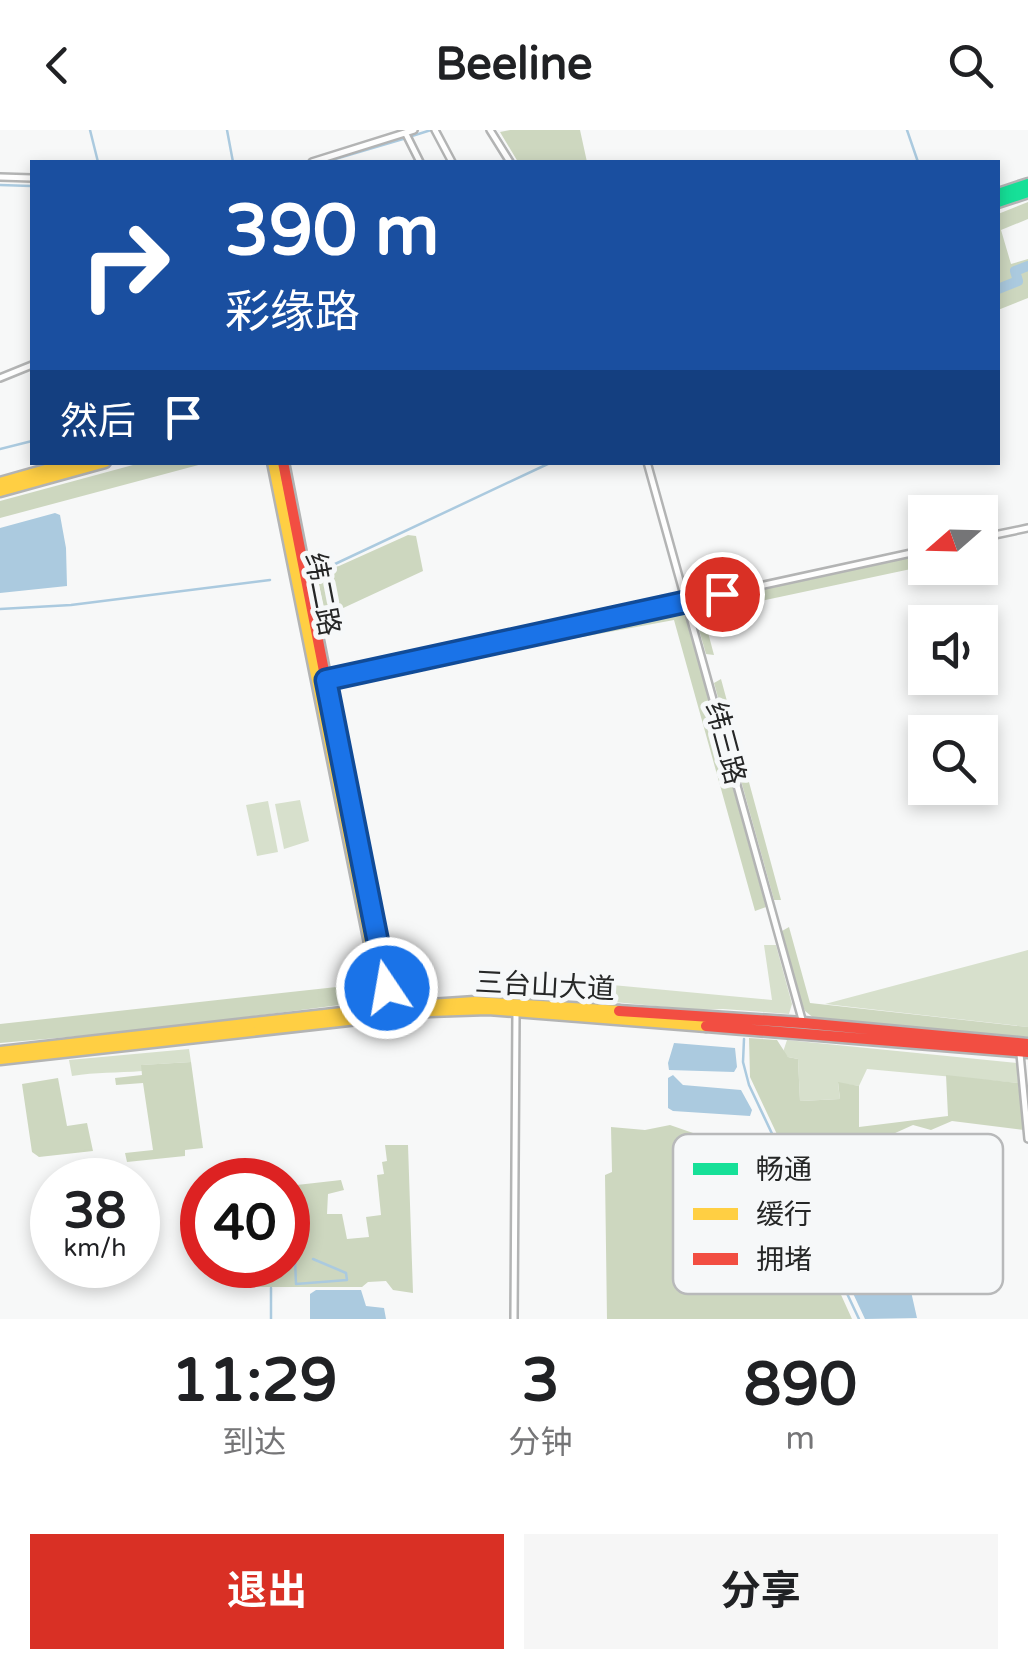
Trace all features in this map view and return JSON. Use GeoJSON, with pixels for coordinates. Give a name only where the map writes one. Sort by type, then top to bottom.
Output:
{"type":"FeatureCollection","features":[{"type":"Feature","properties":{"kind":"main road"},"geometry":{"type":"LineString","coordinates":[[1000,193],[1028,184]]}},
{"type":"Feature","properties":{"kind":"main road"},"geometry":{"type":"LineString","coordinates":[[1000,201],[1028,192]]}},
{"type":"Feature","properties":{"kind":"main road"},"geometry":{"type":"LineString","coordinates":[[0,483],[63,465]]}},
{"type":"Feature","properties":{"kind":"main road"},"geometry":{"type":"LineString","coordinates":[[0,492],[94,465]]}},
{"type":"Feature","properties":{"kind":"main road","name":"纬二路"},"geometry":{"type":"LineString","coordinates":[[284,465],[367,926],[380,992],[391,1007]]}},
{"type":"Feature","properties":{"kind":"main road","name":"纬二路"},"geometry":{"type":"LineString","coordinates":[[274,466],[387,988],[410,1009]]}},
{"type":"Feature","properties":{"kind":"main road"},"geometry":{"type":"LineString","coordinates":[[359,1010],[376,998],[367,926]]}},
{"type":"Feature","properties":{"kind":"main road","name":"三台山大道"},"geometry":{"type":"LineString","coordinates":[[0,1055],[410,1009],[516,1003],[803,1023],[1024,1048]]}},
{"type":"Feature","properties":{"kind":"main road"},"geometry":{"type":"LineString","coordinates":[[391,1007],[410,1009]]}},
{"type":"Feature","properties":{"kind":"main road","name":"三台山大道"},"geometry":{"type":"LineString","coordinates":[[0,1055],[391,1007]]}},
{"type":"Feature","properties":{"kind":"main road","name":"三台山大道"},"geometry":{"type":"LineString","coordinates":[[410,1009],[516,1010],[1024,1048]]}},
{"type":"Feature","properties":{"kind":"street"},"geometry":{"type":"LineString","coordinates":[[318,160],[414,130]]}},
{"type":"Feature","properties":{"kind":"street"},"geometry":{"type":"LineString","coordinates":[[436,130],[451,160]]}},
{"type":"Feature","properties":{"kind":"street"},"geometry":{"type":"LineString","coordinates":[[490,130],[509,160]]}},
{"type":"Feature","properties":{"kind":"street"},"geometry":{"type":"LineString","coordinates":[[405,133],[419,160]]}},
{"type":"Feature","properties":{"kind":"street"},"geometry":{"type":"LineString","coordinates":[[0,177],[30,178]]}},
{"type":"Feature","properties":{"kind":"street"},"geometry":{"type":"LineString","coordinates":[[0,378],[30,367]]}},
{"type":"Feature","properties":{"kind":"street","name":"纬三路"},"geometry":{"type":"LineString","coordinates":[[649,465],[803,1023]]}},
{"type":"Feature","properties":{"kind":"street"},"geometry":{"type":"LineString","coordinates":[[998,534],[1028,528]]}},
{"type":"Feature","properties":{"kind":"street"},"geometry":{"type":"LineString","coordinates":[[322,681],[908,554]]}},
{"type":"Feature","properties":{"kind":"street"},"geometry":{"type":"LineString","coordinates":[[514,1319],[516,1010]]}},
{"type":"Feature","properties":{"kind":"street"},"geometry":{"type":"LineString","coordinates":[[1024,1048],[1028,1139]]}},
{"type":"Feature","properties":{"kind":"green space"},"geometry":{"type":"Polygon","coordinates":[[[580,130],[587,160],[517,160],[500,132],[580,130]]]}},
{"type":"Feature","properties":{"kind":"green space"},"geometry":{"type":"Polygon","coordinates":[[[1028,202],[1028,219],[1001,230],[1011,264],[1028,259],[1028,298],[1000,309],[1000,213],[1028,202]]]}},
{"type":"Feature","properties":{"kind":"green space"},"geometry":{"type":"Polygon","coordinates":[[[133,465],[199,465],[0,518],[0,501],[133,465]]]}},
{"type":"Feature","properties":{"kind":"green space"},"geometry":{"type":"Polygon","coordinates":[[[408,535],[416,536],[423,571],[326,616],[316,572],[339,566],[408,535]]]}},
{"type":"Feature","properties":{"kind":"green space"},"geometry":{"type":"Polygon","coordinates":[[[908,557],[908,570],[709,612],[706,625],[714,655],[706,654],[695,616],[701,602],[908,557]]]}},
{"type":"Feature","properties":{"kind":"green space"},"geometry":{"type":"Polygon","coordinates":[[[674,609],[686,618],[766,907],[755,911],[674,620],[539,645],[543,637],[674,609]]]}},
{"type":"Feature","properties":{"kind":"green space"},"geometry":{"type":"Polygon","coordinates":[[[721,679],[781,900],[774,900],[714,683],[721,679]]]}},
{"type":"Feature","properties":{"kind":"green space"},"geometry":{"type":"Polygon","coordinates":[[[300,800],[309,841],[284,849],[275,804],[300,800]]]}},
{"type":"Feature","properties":{"kind":"green space"},"geometry":{"type":"Polygon","coordinates":[[[268,801],[278,852],[257,856],[246,805],[268,801]]]}},
{"type":"Feature","properties":{"kind":"green space"},"geometry":{"type":"Polygon","coordinates":[[[789,927],[810,1003],[1028,1027],[1028,1037],[815,1019],[802,1004],[782,931],[789,927]]]}},
{"type":"Feature","properties":{"kind":"green space"},"geometry":{"type":"Polygon","coordinates":[[[764,945],[776,945],[792,1004],[789,1014],[593,1000],[591,983],[772,1000],[764,945]]]}},
{"type":"Feature","properties":{"kind":"green space"},"geometry":{"type":"Polygon","coordinates":[[[1028,950],[1028,1027],[825,1004],[1028,950]]]}},
{"type":"Feature","properties":{"kind":"green space"},"geometry":{"type":"Polygon","coordinates":[[[364,984],[363,1002],[137,1031],[0,1043],[0,1024],[364,984]]]}},
{"type":"Feature","properties":{"kind":"green space"},"geometry":{"type":"Polygon","coordinates":[[[749,1038],[777,1040],[788,1057],[798,1059],[800,1101],[840,1099],[838,1082],[859,1086],[859,1127],[948,1116],[946,1075],[1018,1083],[1024,1130],[952,1121],[931,1130],[913,1125],[893,1134],[777,1134],[750,1077],[749,1038]]]}},
{"type":"Feature","properties":{"kind":"green space"},"geometry":{"type":"Polygon","coordinates":[[[787,1040],[1017,1063],[1018,1083],[867,1069],[859,1086],[838,1083],[840,1099],[800,1101],[798,1059],[783,1052],[787,1040]]]}},
{"type":"Feature","properties":{"kind":"green space"},"geometry":{"type":"Polygon","coordinates":[[[189,1049],[191,1062],[142,1065],[142,1071],[72,1076],[69,1060],[189,1049]]]}},
{"type":"Feature","properties":{"kind":"green space"},"geometry":{"type":"Polygon","coordinates":[[[191,1062],[203,1148],[185,1150],[185,1156],[126,1158],[125,1153],[153,1150],[143,1083],[116,1085],[115,1078],[142,1075],[141,1065],[191,1062]]]}},
{"type":"Feature","properties":{"kind":"green space"},"geometry":{"type":"Polygon","coordinates":[[[58,1078],[67,1126],[87,1123],[93,1151],[39,1157],[32,1152],[22,1084],[58,1078]]]}},
{"type":"Feature","properties":{"kind":"green space"},"geometry":{"type":"Polygon","coordinates":[[[670,1125],[693,1133],[718,1134],[673,1134],[673,1294],[841,1294],[852,1319],[607,1319],[605,1175],[612,1172],[611,1127],[645,1130],[670,1125]]]}},
{"type":"Feature","properties":{"kind":"green space"},"geometry":{"type":"Polygon","coordinates":[[[385,1145],[408,1145],[413,1293],[393,1290],[386,1281],[368,1282],[362,1287],[310,1287],[310,1184],[341,1180],[344,1190],[328,1194],[327,1214],[342,1214],[347,1239],[369,1237],[366,1217],[381,1215],[377,1175],[384,1174],[382,1162],[387,1161],[385,1145]]]}},
{"type":"Feature","properties":{"kind":"water"},"geometry":{"type":"Polygon","coordinates":[[[55,513],[60,515],[66,548],[67,586],[0,593],[0,528],[55,513]]]}},
{"type":"Feature","properties":{"kind":"water"},"geometry":{"type":"Polygon","coordinates":[[[674,1043],[735,1048],[737,1067],[734,1072],[669,1070],[674,1043]]]}},
{"type":"Feature","properties":{"kind":"water"},"geometry":{"type":"Polygon","coordinates":[[[673,1075],[683,1085],[741,1090],[752,1110],[750,1116],[673,1111],[668,1108],[668,1078],[673,1075]]]}},
{"type":"Feature","properties":{"kind":"water"},"geometry":{"type":"Polygon","coordinates":[[[316,1290],[361,1290],[366,1306],[384,1308],[386,1319],[310,1319],[310,1294],[316,1290]]]}},
{"type":"Feature","properties":{"kind":"water"},"geometry":{"type":"Polygon","coordinates":[[[853,1294],[912,1294],[917,1318],[865,1319],[853,1294]]]}},
{"type":"Feature","properties":{"kind":"waterway"},"geometry":{"type":"LineString","coordinates":[[90,130],[98,160]]}},
{"type":"Feature","properties":{"kind":"waterway"},"geometry":{"type":"LineString","coordinates":[[227,130],[233,160]]}},
{"type":"Feature","properties":{"kind":"waterway"},"geometry":{"type":"LineString","coordinates":[[412,136],[431,130]]}},
{"type":"Feature","properties":{"kind":"waterway"},"geometry":{"type":"LineString","coordinates":[[494,130],[513,160]]}},
{"type":"Feature","properties":{"kind":"waterway"},"geometry":{"type":"LineString","coordinates":[[907,130],[917,160]]}},
{"type":"Feature","properties":{"kind":"waterway"},"geometry":{"type":"LineString","coordinates":[[332,160],[403,139]]}},
{"type":"Feature","properties":{"kind":"waterway"},"geometry":{"type":"LineString","coordinates":[[0,185],[30,186]]}},
{"type":"Feature","properties":{"kind":"waterway"},"geometry":{"type":"LineString","coordinates":[[1000,288],[1018,281],[1015,271],[1028,266]]}},
{"type":"Feature","properties":{"kind":"waterway"},"geometry":{"type":"LineString","coordinates":[[0,449],[30,442]]}},
{"type":"Feature","properties":{"kind":"waterway"},"geometry":{"type":"LineString","coordinates":[[335,564],[546,465]]}},
{"type":"Feature","properties":{"kind":"waterway"},"geometry":{"type":"LineString","coordinates":[[0,609],[71,605],[270,580]]}},
{"type":"Feature","properties":{"kind":"waterway"},"geometry":{"type":"LineString","coordinates":[[744,1039],[743,1062],[749,1085],[772,1134]]}},
{"type":"Feature","properties":{"kind":"waterway"},"geometry":{"type":"LineString","coordinates":[[310,1283],[347,1280],[346,1273],[313,1259]]}},
{"type":"Feature","properties":{"kind":"waterway"},"geometry":{"type":"LineString","coordinates":[[271,1288],[271,1319]]}},
{"type":"Feature","properties":{"kind":"waterway"},"geometry":{"type":"LineString","coordinates":[[847,1294],[859,1319]]}},
{"type":"Feature","properties":{"kind":"traffic: fast"},"geometry":{"type":"LineString","coordinates":[[1000,193],[1028,184]]}},
{"type":"Feature","properties":{"kind":"traffic: fast"},"geometry":{"type":"LineString","coordinates":[[1000,201],[1028,192]]}},
{"type":"Feature","properties":{"kind":"traffic: fast"},"geometry":{"type":"LineString","coordinates":[[364,1008],[375,1001],[373,977]]}},
{"type":"Feature","properties":{"kind":"traffic: slow"},"geometry":{"type":"LineString","coordinates":[[0,483],[63,465]]}},
{"type":"Feature","properties":{"kind":"traffic: slow"},"geometry":{"type":"LineString","coordinates":[[0,491],[94,465]]}},
{"type":"Feature","properties":{"kind":"traffic: slow"},"geometry":{"type":"LineString","coordinates":[[274,465],[376,973],[384,1002],[390,1007]]}},
{"type":"Feature","properties":{"kind":"traffic: slow"},"geometry":{"type":"LineString","coordinates":[[0,1052],[386,1008],[475,1002],[619,1011]]}},
{"type":"Feature","properties":{"kind":"traffic: slow"},"geometry":{"type":"LineString","coordinates":[[0,1059],[429,1011],[488,1009],[706,1026]]}},
{"type":"Feature","properties":{"kind":"traffic: jam"},"geometry":{"type":"LineString","coordinates":[[284,465],[384,977],[391,997],[406,1004]]}},
{"type":"Feature","properties":{"kind":"traffic: jam"},"geometry":{"type":"LineString","coordinates":[[619,1011],[1028,1044]]}},
{"type":"Feature","properties":{"kind":"traffic: jam"},"geometry":{"type":"LineString","coordinates":[[706,1026],[1028,1052]]}},
{"type":"Feature","properties":{"kind":"route"},"geometry":{"type":"LineString","coordinates":[[387,988],[326,680],[722,594]]}}]}
